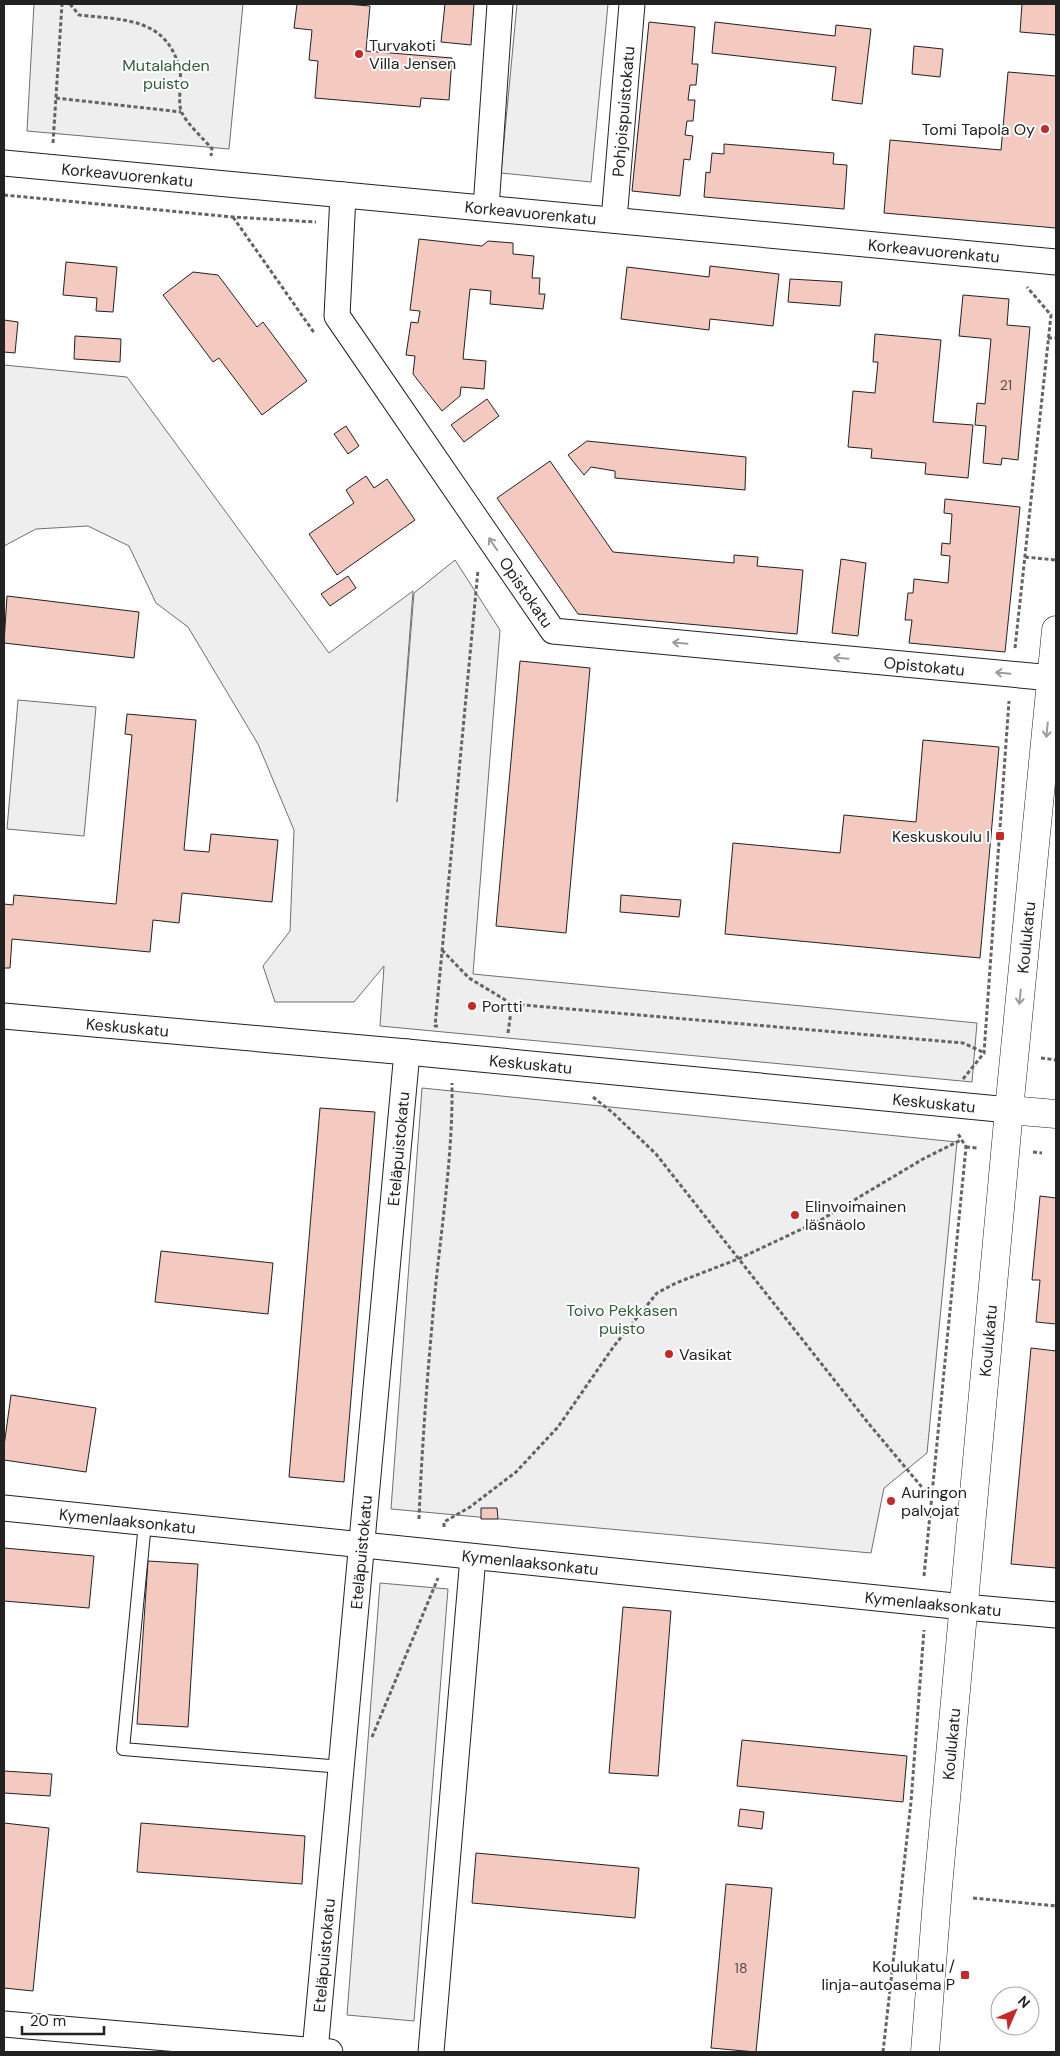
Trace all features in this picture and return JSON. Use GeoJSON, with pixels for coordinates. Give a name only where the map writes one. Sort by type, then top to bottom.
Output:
{"type":"FeatureCollection","features":[{"type":"Feature","properties":{"kind":"main road","name":"Koulukatu"},"geometry":{"type":"LineString","coordinates":[[925,2052],[938,1887],[1009,1110],[1056,630]]}},
{"type":"Feature","properties":{"kind":"main road","name":"Keskuskatu"},"geometry":{"type":"LineString","coordinates":[[1009,1110],[1056,1114]]}},
{"type":"Feature","properties":{"kind":"street"},"geometry":{"type":"LineString","coordinates":[[486,208],[500,4]]}},
{"type":"Feature","properties":{"kind":"street","name":"Pohjoispuistokatu"},"geometry":{"type":"LineString","coordinates":[[614,220],[632,4]]}},
{"type":"Feature","properties":{"kind":"street","name":"Korkeavuorenkatu"},"geometry":{"type":"LineString","coordinates":[[4,163],[1056,262]]}},
{"type":"Feature","properties":{"kind":"street","name":"Opistokatu"},"geometry":{"type":"LineString","coordinates":[[343,194],[336,316],[552,631],[1052,678]]}},
{"type":"Feature","properties":{"kind":"street","name":"Keskuskatu"},"geometry":{"type":"LineString","coordinates":[[4,1016],[407,1052],[1009,1110]]}},
{"type":"Feature","properties":{"kind":"street","name":"Eteläpuistokatu"},"geometry":{"type":"LineString","coordinates":[[323,2052],[342,1767],[407,1052]]}},
{"type":"Feature","properties":{"kind":"street","name":"Kymenlaaksonkatu"},"geometry":{"type":"LineString","coordinates":[[4,1508],[361,1544],[441,1554],[1056,1615]]}},
{"type":"Feature","properties":{"kind":"street"},"geometry":{"type":"LineString","coordinates":[[431,2052],[473,1556]]}},
{"type":"Feature","properties":{"kind":"street"},"geometry":{"type":"LineString","coordinates":[[4,2024],[323,2052]]}},
{"type":"Feature","properties":{"kind":"lane"},"geometry":{"type":"LineString","coordinates":[[145,1523],[123,1749],[342,1767]]}},
{"type":"Feature","properties":{"kind":"path"},"geometry":{"type":"LineString","coordinates":[[53,144],[62,4]]}},
{"type":"Feature","properties":{"kind":"path"},"geometry":{"type":"LineString","coordinates":[[70,4],[78,15],[128,20],[146,26],[162,36],[174,53],[180,72],[181,112],[212,149],[210,157]]}},
{"type":"Feature","properties":{"kind":"path"},"geometry":{"type":"LineString","coordinates":[[56,98],[181,112]]}},
{"type":"Feature","properties":{"kind":"path"},"geometry":{"type":"LineString","coordinates":[[234,217],[318,338]]}},
{"type":"Feature","properties":{"kind":"path"},"geometry":{"type":"LineString","coordinates":[[883,2052],[911,1802],[924,1636],[925,1562],[966,1146],[956,1132],[964,1076],[984,1053],[1012,674],[1048,338],[1056,338]]}},
{"type":"Feature","properties":{"kind":"path"},"geometry":{"type":"LineString","coordinates":[[1025,557],[1056,560]]}},
{"type":"Feature","properties":{"kind":"path"},"geometry":{"type":"LineString","coordinates":[[435,1026],[478,569],[484,578]]}},
{"type":"Feature","properties":{"kind":"path"},"geometry":{"type":"LineString","coordinates":[[441,949],[469,978],[512,1004],[962,1043],[984,1053]]}},
{"type":"Feature","properties":{"kind":"path"},"geometry":{"type":"LineString","coordinates":[[508,1033],[512,1004]]}},
{"type":"Feature","properties":{"kind":"path"},"geometry":{"type":"LineString","coordinates":[[419,1520],[430,1354],[446,1203],[453,1111],[453,1057]]}},
{"type":"Feature","properties":{"kind":"path"},"geometry":{"type":"LineString","coordinates":[[1041,1058],[1056,1060]]}},
{"type":"Feature","properties":{"kind":"path"},"geometry":{"type":"LineString","coordinates":[[592,1096],[613,1113],[656,1154],[869,1424],[931,1498]]}},
{"type":"Feature","properties":{"kind":"path"},"geometry":{"type":"LineString","coordinates":[[444,1522],[470,1507],[516,1472],[558,1427],[614,1346],[657,1293],[676,1283],[738,1259],[819,1221],[961,1140]]}},
{"type":"Feature","properties":{"kind":"path"},"geometry":{"type":"LineString","coordinates":[[370,1741],[437,1583],[441,1554]]}},
{"type":"Feature","properties":{"kind":"path"},"geometry":{"type":"LineString","coordinates":[[973,1898],[1056,1906]]}},
{"type":"Feature","properties":{"kind":"green space","name":"Mutalahden puisto"},"geometry":{"type":"Polygon","coordinates":[[[34,4],[243,4],[229,149],[27,131],[34,4]]]}},
{"type":"Feature","properties":{"kind":"green space"},"geometry":{"type":"Polygon","coordinates":[[[517,4],[608,4],[591,182],[501,173],[517,4]]]}},
{"type":"Feature","properties":{"kind":"green space"},"geometry":{"type":"Polygon","coordinates":[[[4,365],[127,377],[329,653],[413,591],[397,802],[414,593],[455,560],[500,630],[473,974],[977,1023],[972,1082],[380,1026],[384,966],[354,1002],[275,1002],[263,966],[290,931],[294,830],[258,744],[188,627],[156,603],[129,546],[88,526],[36,529],[4,546],[4,365]]]}},
{"type":"Feature","properties":{"kind":"green space"},"geometry":{"type":"Polygon","coordinates":[[[18,700],[96,707],[84,836],[7,829],[18,700]]]}},
{"type":"Feature","properties":{"kind":"green space","name":"Toivo Pekkasen puisto"},"geometry":{"type":"Polygon","coordinates":[[[422,1088],[957,1142],[927,1453],[884,1488],[871,1553],[391,1509],[422,1088]]]}},
{"type":"Feature","properties":{"kind":"green space"},"geometry":{"type":"Polygon","coordinates":[[[380,1583],[448,1589],[414,2021],[347,2015],[380,1583]]]}},
{"type":"Feature","properties":{"kind":"building","name":"Turvakoti Villa Jensen"},"geometry":{"type":"Polygon","coordinates":[[[297,4],[370,6],[366,51],[452,58],[449,100],[421,98],[420,107],[315,98],[318,61],[309,60],[312,30],[294,28],[297,4]]]}},
{"type":"Feature","properties":{"kind":"building"},"geometry":{"type":"Polygon","coordinates":[[[445,4],[474,4],[471,45],[441,42],[445,4]]]}},
{"type":"Feature","properties":{"kind":"building"},"geometry":{"type":"Polygon","coordinates":[[[1022,4],[1056,4],[1056,35],[1020,32],[1022,4]]]}},
{"type":"Feature","properties":{"kind":"building"},"geometry":{"type":"Polygon","coordinates":[[[649,22],[695,27],[692,64],[698,64],[696,85],[690,85],[688,100],[695,100],[693,121],[687,121],[685,135],[693,136],[690,160],[684,159],[680,196],[632,191],[649,22]]]}},
{"type":"Feature","properties":{"kind":"building"},"geometry":{"type":"Polygon","coordinates":[[[715,22],[835,36],[836,25],[871,29],[862,104],[832,100],[836,67],[712,53],[715,22]]]}},
{"type":"Feature","properties":{"kind":"building"},"geometry":{"type":"Polygon","coordinates":[[[914,46],[943,49],[940,77],[912,74],[914,46]]]}},
{"type":"Feature","properties":{"kind":"building"},"geometry":{"type":"Polygon","coordinates":[[[1008,72],[1056,76],[1056,228],[884,213],[890,140],[1001,150],[1008,72]]]}},
{"type":"Feature","properties":{"kind":"building"},"geometry":{"type":"Polygon","coordinates":[[[724,144],[834,153],[833,164],[847,165],[844,209],[704,197],[706,172],[710,173],[712,153],[724,154],[724,144]]]}},
{"type":"Feature","properties":{"kind":"building"},"geometry":{"type":"Polygon","coordinates":[[[419,239],[482,246],[488,241],[513,243],[513,254],[534,256],[532,278],[540,278],[539,294],[545,294],[543,309],[490,304],[491,291],[470,289],[463,359],[486,361],[484,389],[461,387],[460,396],[442,411],[413,374],[415,356],[406,355],[411,322],[418,323],[420,311],[410,310],[419,239]]]}},
{"type":"Feature","properties":{"kind":"building"},"geometry":{"type":"Polygon","coordinates":[[[66,262],[117,267],[113,312],[96,311],[97,298],[63,295],[66,262]]]}},
{"type":"Feature","properties":{"kind":"building"},"geometry":{"type":"Polygon","coordinates":[[[710,266],[779,274],[773,326],[710,319],[709,330],[621,319],[627,267],[709,277],[710,266]]]}},
{"type":"Feature","properties":{"kind":"building"},"geometry":{"type":"Polygon","coordinates":[[[193,272],[218,275],[257,327],[263,322],[307,381],[262,415],[219,358],[213,362],[163,295],[193,272]]]}},
{"type":"Feature","properties":{"kind":"building"},"geometry":{"type":"Polygon","coordinates":[[[790,279],[842,282],[840,306],[788,302],[790,279]]]}},
{"type":"Feature","properties":{"kind":"building"},"geometry":{"type":"Polygon","coordinates":[[[963,295],[1009,299],[1007,325],[1030,327],[1018,460],[1002,458],[1001,465],[983,463],[986,426],[975,425],[977,403],[985,404],[991,339],[959,336],[963,295]]]}},
{"type":"Feature","properties":{"kind":"building"},"geometry":{"type":"Polygon","coordinates":[[[4,320],[18,322],[15,353],[4,352],[4,320]]]}},
{"type":"Feature","properties":{"kind":"building"},"geometry":{"type":"Polygon","coordinates":[[[875,334],[941,340],[933,422],[973,425],[968,478],[925,474],[926,463],[871,458],[872,449],[848,447],[853,391],[875,393],[878,362],[873,362],[875,334]]]}},
{"type":"Feature","properties":{"kind":"building"},"geometry":{"type":"Polygon","coordinates":[[[75,336],[121,339],[120,362],[74,359],[75,336]]]}},
{"type":"Feature","properties":{"kind":"building"},"geometry":{"type":"Polygon","coordinates":[[[487,399],[499,416],[464,442],[451,425],[487,399]]]}},
{"type":"Feature","properties":{"kind":"building"},"geometry":{"type":"Polygon","coordinates":[[[346,426],[359,446],[348,454],[334,434],[346,426]]]}},
{"type":"Feature","properties":{"kind":"building"},"geometry":{"type":"Polygon","coordinates":[[[587,441],[746,457],[745,490],[615,478],[615,471],[591,467],[584,475],[568,455],[587,441]]]}},
{"type":"Feature","properties":{"kind":"building"},"geometry":{"type":"Polygon","coordinates":[[[550,461],[613,552],[734,563],[734,555],[758,557],[757,566],[803,570],[797,634],[578,614],[497,498],[550,461]]]}},
{"type":"Feature","properties":{"kind":"building"},"geometry":{"type":"Polygon","coordinates":[[[366,476],[374,488],[387,479],[415,520],[337,575],[309,534],[354,503],[346,490],[366,476]]]}},
{"type":"Feature","properties":{"kind":"building"},"geometry":{"type":"Polygon","coordinates":[[[945,499],[1020,507],[1005,652],[909,643],[912,620],[905,620],[908,593],[913,593],[914,579],[948,583],[950,556],[941,555],[942,543],[950,544],[952,514],[944,513],[945,499]]]}},
{"type":"Feature","properties":{"kind":"building"},"geometry":{"type":"Polygon","coordinates":[[[841,559],[866,563],[858,636],[832,633],[841,559]]]}},
{"type":"Feature","properties":{"kind":"building"},"geometry":{"type":"Polygon","coordinates":[[[348,576],[356,588],[330,606],[321,594],[348,576]]]}},
{"type":"Feature","properties":{"kind":"building"},"geometry":{"type":"Polygon","coordinates":[[[7,596],[139,612],[134,658],[4,643],[7,596]]]}},
{"type":"Feature","properties":{"kind":"building"},"geometry":{"type":"Polygon","coordinates":[[[520,661],[590,668],[566,933],[496,926],[520,661]]]}},
{"type":"Feature","properties":{"kind":"building"},"geometry":{"type":"Polygon","coordinates":[[[127,714],[196,720],[184,850],[209,852],[211,834],[278,840],[272,902],[182,893],[179,923],[153,920],[150,952],[12,939],[10,968],[4,968],[4,904],[13,905],[14,895],[116,904],[132,735],[125,734],[127,714]]]}},
{"type":"Feature","properties":{"kind":"building"},"geometry":{"type":"Polygon","coordinates":[[[923,740],[999,747],[980,958],[725,934],[733,843],[840,853],[844,815],[916,822],[923,740]]]}},
{"type":"Feature","properties":{"kind":"building"},"geometry":{"type":"Polygon","coordinates":[[[621,895],[681,900],[679,917],[620,912],[621,895]]]}},
{"type":"Feature","properties":{"kind":"building"},"geometry":{"type":"Polygon","coordinates":[[[320,1108],[375,1112],[344,1482],[289,1477],[320,1108]]]}},
{"type":"Feature","properties":{"kind":"building"},"geometry":{"type":"Polygon","coordinates":[[[1040,1196],[1056,1198],[1056,1324],[1036,1322],[1040,1280],[1032,1280],[1040,1196]]]}},
{"type":"Feature","properties":{"kind":"building"},"geometry":{"type":"Polygon","coordinates":[[[161,1251],[273,1263],[268,1314],[155,1302],[161,1251]]]}},
{"type":"Feature","properties":{"kind":"building"},"geometry":{"type":"Polygon","coordinates":[[[1031,1348],[1056,1351],[1056,1568],[1011,1564],[1031,1348]]]}},
{"type":"Feature","properties":{"kind":"building"},"geometry":{"type":"Polygon","coordinates":[[[11,1395],[96,1408],[86,1472],[4,1460],[11,1395]]]}},
{"type":"Feature","properties":{"kind":"building"},"geometry":{"type":"Polygon","coordinates":[[[481,1508],[497,1508],[498,1519],[481,1519],[481,1508]]]}},
{"type":"Feature","properties":{"kind":"building"},"geometry":{"type":"Polygon","coordinates":[[[4,1548],[94,1556],[89,1608],[4,1601],[4,1548]]]}},
{"type":"Feature","properties":{"kind":"building"},"geometry":{"type":"Polygon","coordinates":[[[148,1561],[198,1564],[188,1727],[137,1724],[148,1561]]]}},
{"type":"Feature","properties":{"kind":"building"},"geometry":{"type":"Polygon","coordinates":[[[623,1607],[671,1611],[658,1776],[609,1773],[623,1607]]]}},
{"type":"Feature","properties":{"kind":"building"},"geometry":{"type":"Polygon","coordinates":[[[742,1740],[907,1756],[903,1802],[737,1786],[742,1740]]]}},
{"type":"Feature","properties":{"kind":"building"},"geometry":{"type":"Polygon","coordinates":[[[4,1771],[52,1774],[50,1796],[4,1793],[4,1771]]]}},
{"type":"Feature","properties":{"kind":"building"},"geometry":{"type":"Polygon","coordinates":[[[740,1809],[764,1812],[762,1829],[738,1826],[740,1809]]]}},
{"type":"Feature","properties":{"kind":"building"},"geometry":{"type":"Polygon","coordinates":[[[4,1823],[49,1828],[33,1991],[4,1988],[4,1823]]]}},
{"type":"Feature","properties":{"kind":"building"},"geometry":{"type":"Polygon","coordinates":[[[141,1823],[305,1836],[302,1884],[137,1872],[141,1823]]]}},
{"type":"Feature","properties":{"kind":"building"},"geometry":{"type":"Polygon","coordinates":[[[476,1853],[639,1868],[635,1918],[472,1903],[476,1853]]]}},
{"type":"Feature","properties":{"kind":"building"},"geometry":{"type":"Polygon","coordinates":[[[726,1884],[772,1888],[756,2052],[711,2048],[726,1884]]]}},
{"type":"Feature","properties":{"kind":"place","name":"Turvakoti Villa Jensen"},"geometry":{"type":"Point","coordinates":[359,54]}},
{"type":"Feature","properties":{"kind":"place","name":"Tomi Tapola Oy"},"geometry":{"type":"Point","coordinates":[1045,129]}},
{"type":"Feature","properties":{"kind":"place","name":"Keskuskoulu I"},"geometry":{"type":"Point","coordinates":[1000,836]}},
{"type":"Feature","properties":{"kind":"place","name":"Portti"},"geometry":{"type":"Point","coordinates":[472,1006]}},
{"type":"Feature","properties":{"kind":"place","name":"Elinvoimainen läsnäolo"},"geometry":{"type":"Point","coordinates":[795,1215]}},
{"type":"Feature","properties":{"kind":"place","name":"Vasikat"},"geometry":{"type":"Point","coordinates":[669,1354]}},
{"type":"Feature","properties":{"kind":"place","name":"Auringon palvojat"},"geometry":{"type":"Point","coordinates":[891,1501]}},
{"type":"Feature","properties":{"kind":"place","name":"Koulukatu / linja-autoasema P"},"geometry":{"type":"Point","coordinates":[965,1975]}}]}
